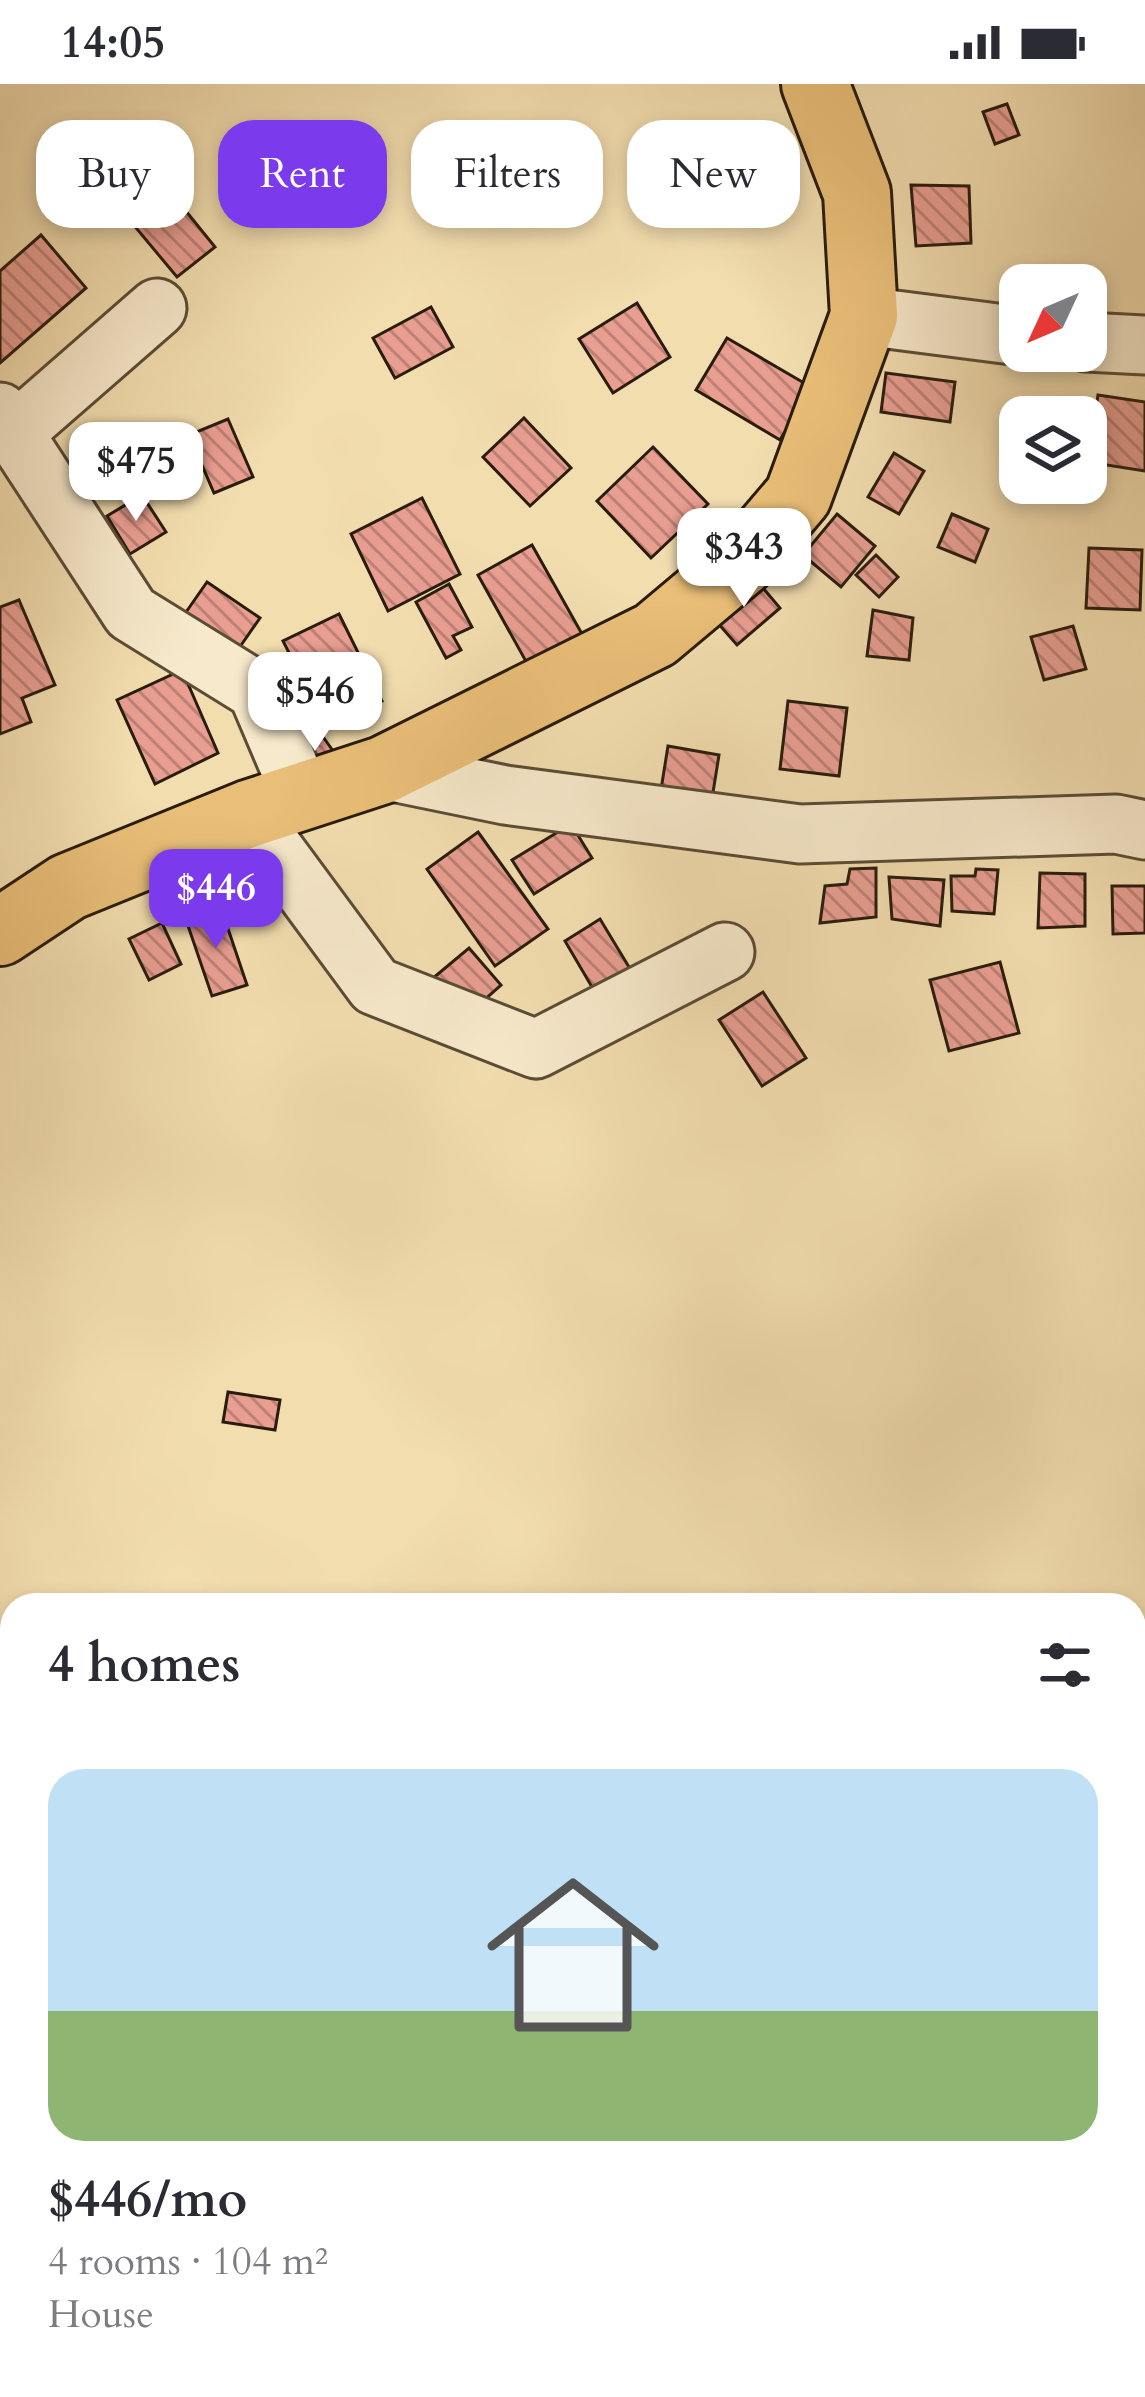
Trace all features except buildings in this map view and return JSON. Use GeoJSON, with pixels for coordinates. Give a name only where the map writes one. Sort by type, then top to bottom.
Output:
{"type":"FeatureCollection","features":[{"type":"Feature","properties":{"kind":"main road"},"geometry":{"type":"LineString","coordinates":[[0,932],[68,887],[275,806],[382,770],[656,635],[742,562],[798,496],[864,316],[857,194],[815,84]]}},
{"type":"Feature","properties":{"kind":"street"},"geometry":{"type":"LineString","coordinates":[[157,308],[8,421],[131,613],[256,691],[275,806],[375,986],[536,1049],[725,952]]}},
{"type":"Feature","properties":{"kind":"street"},"geometry":{"type":"LineString","coordinates":[[864,316],[999,333]]}},
{"type":"Feature","properties":{"kind":"street"},"geometry":{"type":"LineString","coordinates":[[1107,342],[1145,345]]}},
{"type":"Feature","properties":{"kind":"street"},"geometry":{"type":"LineString","coordinates":[[382,770],[505,795],[800,834],[1116,824],[1145,830]]}}]}
